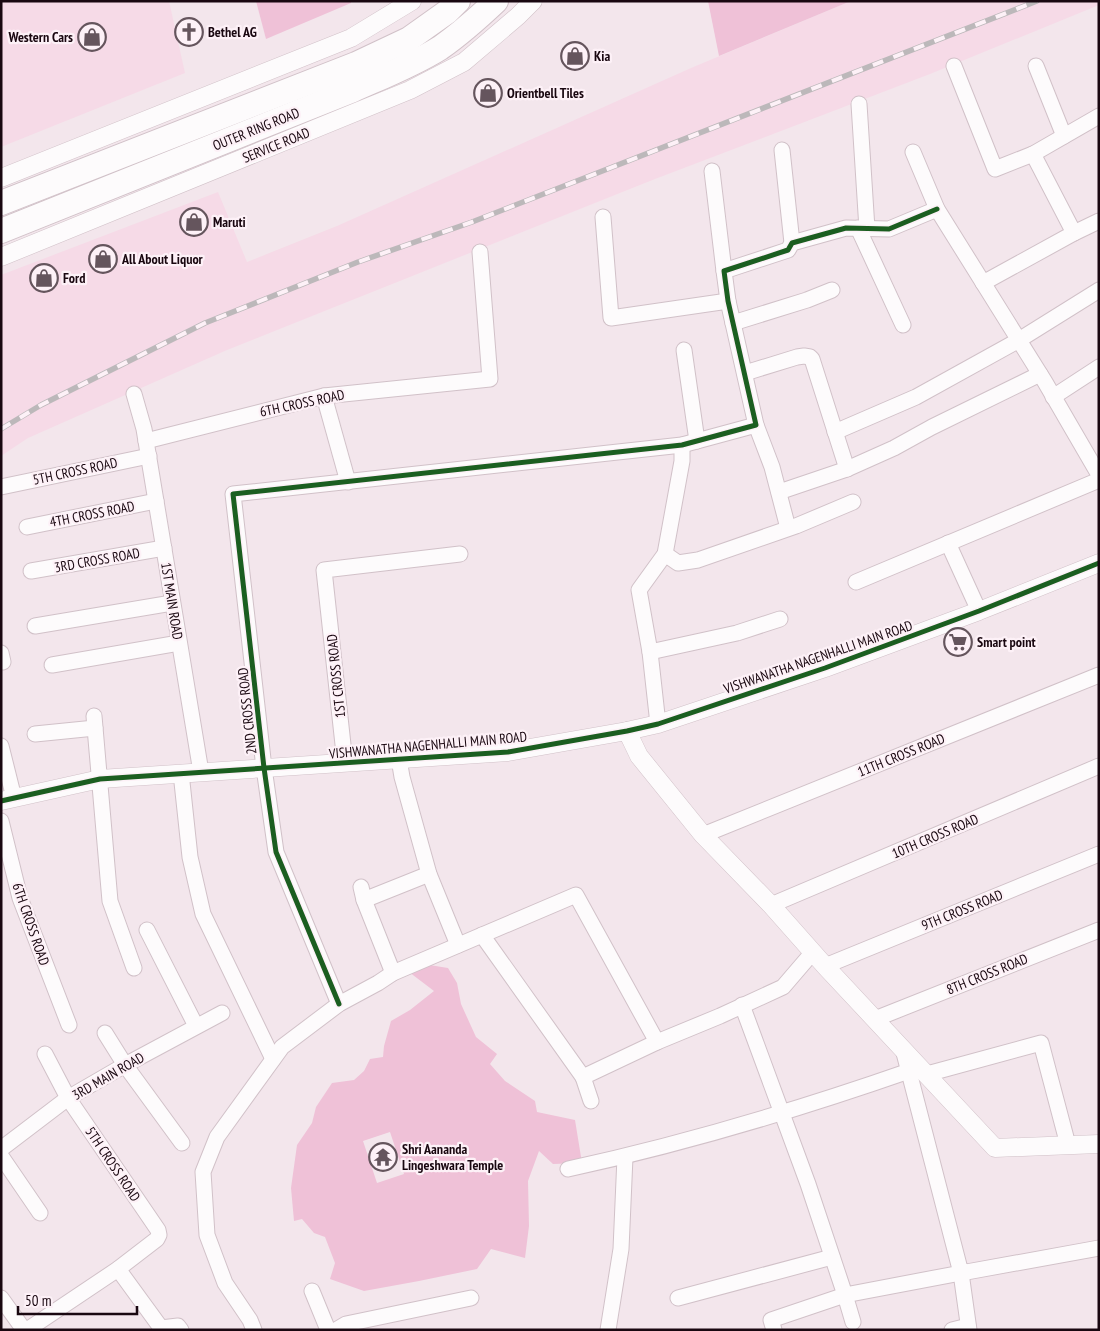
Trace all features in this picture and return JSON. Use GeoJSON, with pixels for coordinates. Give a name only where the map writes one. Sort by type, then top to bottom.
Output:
{"type":"FeatureCollection","features":[{"type":"Feature","properties":{"kind":"highway","name":"OUTER RING ROAD"},"geometry":{"type":"LineString","coordinates":[[1,203],[356,64],[409,39],[447,12],[458,1]]}},
{"type":"Feature","properties":{"kind":"highway","name":"OUTER RING ROAD"},"geometry":{"type":"LineString","coordinates":[[1,231],[353,90],[404,67],[438,49],[470,26],[496,1]]}},
{"type":"Feature","properties":{"kind":"street"},"geometry":{"type":"LineString","coordinates":[[1,178],[351,38],[412,1]]}},
{"type":"Feature","properties":{"kind":"street","name":"SERVICE ROAD"},"geometry":{"type":"LineString","coordinates":[[1,257],[410,90],[464,62],[533,1]]}},
{"type":"Feature","properties":{"kind":"street"},"geometry":{"type":"LineString","coordinates":[[954,66],[995,169],[1033,154],[1099,116]]}},
{"type":"Feature","properties":{"kind":"street"},"geometry":{"type":"LineString","coordinates":[[1036,66],[1064,136]]}},
{"type":"Feature","properties":{"kind":"street"},"geometry":{"type":"LineString","coordinates":[[859,104],[863,228],[903,325]]}},
{"type":"Feature","properties":{"kind":"street"},"geometry":{"type":"LineString","coordinates":[[724,271],[788,250],[792,243],[782,150]]}},
{"type":"Feature","properties":{"kind":"street"},"geometry":{"type":"LineString","coordinates":[[913,152],[937,209],[1040,374],[1099,475]]}},
{"type":"Feature","properties":{"kind":"street"},"geometry":{"type":"LineString","coordinates":[[1033,154],[1074,233]]}},
{"type":"Feature","properties":{"kind":"street"},"geometry":{"type":"LineString","coordinates":[[712,171],[728,301],[756,425],[772,467],[788,528]]}},
{"type":"Feature","properties":{"kind":"street"},"geometry":{"type":"LineString","coordinates":[[792,243],[846,228],[889,229],[937,209]]}},
{"type":"Feature","properties":{"kind":"street"},"geometry":{"type":"LineString","coordinates":[[603,218],[611,318],[728,301]]}},
{"type":"Feature","properties":{"kind":"street"},"geometry":{"type":"LineString","coordinates":[[983,283],[1099,221]]}},
{"type":"Feature","properties":{"kind":"street","name":"6TH CROSS ROAD"},"geometry":{"type":"LineString","coordinates":[[145,435],[324,396],[490,379],[480,252]]}},
{"type":"Feature","properties":{"kind":"street"},"geometry":{"type":"LineString","coordinates":[[733,323],[807,300],[832,290]]}},
{"type":"Feature","properties":{"kind":"street"},"geometry":{"type":"LineString","coordinates":[[835,432],[916,397],[1019,340],[1099,290]]}},
{"type":"Feature","properties":{"kind":"street"},"geometry":{"type":"LineString","coordinates":[[684,350],[697,441]]}},
{"type":"Feature","properties":{"kind":"street"},"geometry":{"type":"LineString","coordinates":[[745,373],[798,357],[810,357],[847,469]]}},
{"type":"Feature","properties":{"kind":"street"},"geometry":{"type":"LineString","coordinates":[[1053,397],[1099,367]]}},
{"type":"Feature","properties":{"kind":"street"},"geometry":{"type":"LineString","coordinates":[[778,492],[847,469],[894,448],[932,427],[1040,374]]}},
{"type":"Feature","properties":{"kind":"street","name":"1ST MAIN ROAD"},"geometry":{"type":"LineString","coordinates":[[134,394],[149,456],[200,772]]}},
{"type":"Feature","properties":{"kind":"street"},"geometry":{"type":"LineString","coordinates":[[324,396],[348,482],[682,445],[756,425]]}},
{"type":"Feature","properties":{"kind":"street"},"geometry":{"type":"LineString","coordinates":[[658,724],[650,652],[639,590],[665,554],[682,461],[682,445]]}},
{"type":"Feature","properties":{"kind":"street","name":"5TH CROSS ROAD"},"geometry":{"type":"LineString","coordinates":[[1,487],[149,456]]}},
{"type":"Feature","properties":{"kind":"street"},"geometry":{"type":"LineString","coordinates":[[856,582],[1099,480]]}},
{"type":"Feature","properties":{"kind":"street","name":"2ND CROSS ROAD"},"geometry":{"type":"LineString","coordinates":[[339,1004],[276,852],[264,768],[233,494],[348,482]]}},
{"type":"Feature","properties":{"kind":"street","name":"4TH CROSS ROAD"},"geometry":{"type":"LineString","coordinates":[[27,527],[156,501]]}},
{"type":"Feature","properties":{"kind":"street"},"geometry":{"type":"LineString","coordinates":[[665,554],[678,563],[698,560],[788,528],[853,502]]}},
{"type":"Feature","properties":{"kind":"street"},"geometry":{"type":"LineString","coordinates":[[948,544],[979,611]]}},
{"type":"Feature","properties":{"kind":"street","name":"3RD CROSS ROAD"},"geometry":{"type":"LineString","coordinates":[[31,571],[164,548]]}},
{"type":"Feature","properties":{"kind":"street","name":"1ST CROSS ROAD"},"geometry":{"type":"LineString","coordinates":[[345,763],[324,570],[460,554]]}},
{"type":"Feature","properties":{"kind":"street","name":"VISHWANATHA NAGENHALLI MAIN ROAD"},"geometry":{"type":"LineString","coordinates":[[8,799],[100,779],[508,752],[627,731],[658,724],[825,668],[979,611],[1099,563]]}},
{"type":"Feature","properties":{"kind":"street"},"geometry":{"type":"LineString","coordinates":[[35,626],[172,603]]}},
{"type":"Feature","properties":{"kind":"street"},"geometry":{"type":"LineString","coordinates":[[650,652],[737,633],[780,619]]}},
{"type":"Feature","properties":{"kind":"street"},"geometry":{"type":"LineString","coordinates":[[52,665],[179,643]]}},
{"type":"Feature","properties":{"kind":"street"},"geometry":{"type":"LineString","coordinates":[[1,653],[3,662],[1,662]]}},
{"type":"Feature","properties":{"kind":"street","name":"11TH CROSS ROAD"},"geometry":{"type":"LineString","coordinates":[[702,835],[1099,675]]}},
{"type":"Feature","properties":{"kind":"street"},"geometry":{"type":"LineString","coordinates":[[35,734],[95,722],[110,901],[134,968]]}},
{"type":"Feature","properties":{"kind":"street"},"geometry":{"type":"LineString","coordinates":[[627,731],[638,756],[702,835],[771,905],[812,952],[996,1148],[1099,1144]]}},
{"type":"Feature","properties":{"kind":"street"},"geometry":{"type":"LineString","coordinates":[[1,746],[8,799]]}},
{"type":"Feature","properties":{"kind":"street"},"geometry":{"type":"LineString","coordinates":[[399,759],[402,777],[429,874],[458,945]]}},
{"type":"Feature","properties":{"kind":"street","name":"10TH CROSS ROAD"},"geometry":{"type":"LineString","coordinates":[[771,905],[1099,766]]}},
{"type":"Feature","properties":{"kind":"street"},"geometry":{"type":"LineString","coordinates":[[180,773],[190,857],[203,914],[273,1059]]}},
{"type":"Feature","properties":{"kind":"street","name":"6TH CROSS ROAD"},"geometry":{"type":"LineString","coordinates":[[1,821],[20,898],[69,1025]]}},
{"type":"Feature","properties":{"kind":"street","name":"9TH CROSS ROAD"},"geometry":{"type":"LineString","coordinates":[[825,966],[1099,854]]}},
{"type":"Feature","properties":{"kind":"street"},"geometry":{"type":"LineString","coordinates":[[393,973],[362,894],[429,874]]}},
{"type":"Feature","properties":{"kind":"street"},"geometry":{"type":"LineString","coordinates":[[254,1330],[250,1320],[225,1282],[207,1235],[203,1172],[217,1137],[282,1047],[339,1004],[393,973],[576,895],[657,1042]]}},
{"type":"Feature","properties":{"kind":"street"},"geometry":{"type":"LineString","coordinates":[[147,930],[196,1026]]}},
{"type":"Feature","properties":{"kind":"street","name":"8TH CROSS ROAD"},"geometry":{"type":"LineString","coordinates":[[875,1019],[1099,930]]}},
{"type":"Feature","properties":{"kind":"street"},"geometry":{"type":"LineString","coordinates":[[482,935],[583,1077],[591,1101]]}},
{"type":"Feature","properties":{"kind":"street"},"geometry":{"type":"LineString","coordinates":[[583,1077],[782,987],[812,952]]}},
{"type":"Feature","properties":{"kind":"street"},"geometry":{"type":"LineString","coordinates":[[742,1005],[808,1184],[853,1322]]}},
{"type":"Feature","properties":{"kind":"street","name":"3RD MAIN ROAD"},"geometry":{"type":"LineString","coordinates":[[1,1149],[68,1098],[222,1013]]}},
{"type":"Feature","properties":{"kind":"street"},"geometry":{"type":"LineString","coordinates":[[105,1033],[125,1065],[182,1143]]}},
{"type":"Feature","properties":{"kind":"street"},"geometry":{"type":"LineString","coordinates":[[927,1074],[1041,1043],[1068,1145]]}},
{"type":"Feature","properties":{"kind":"street"},"geometry":{"type":"LineString","coordinates":[[903,1048],[960,1273],[969,1328],[952,1330]]}},
{"type":"Feature","properties":{"kind":"street"},"geometry":{"type":"LineString","coordinates":[[44,1054],[68,1098]]}},
{"type":"Feature","properties":{"kind":"street"},"geometry":{"type":"LineString","coordinates":[[568,1169],[625,1157],[783,1113],[909,1071]]}},
{"type":"Feature","properties":{"kind":"street","name":"5TH CROSS ROAD"},"geometry":{"type":"LineString","coordinates":[[68,1098],[158,1230],[159,1235],[157,1239],[118,1269]]}},
{"type":"Feature","properties":{"kind":"street"},"geometry":{"type":"LineString","coordinates":[[1,1156],[40,1213]]}},
{"type":"Feature","properties":{"kind":"street"},"geometry":{"type":"LineString","coordinates":[[608,1330],[622,1249],[625,1157]]}},
{"type":"Feature","properties":{"kind":"street"},"geometry":{"type":"LineString","coordinates":[[774,1330],[771,1320],[845,1295],[1099,1248]]}},
{"type":"Feature","properties":{"kind":"street"},"geometry":{"type":"LineString","coordinates":[[678,1298],[832,1257]]}},
{"type":"Feature","properties":{"kind":"street"},"geometry":{"type":"LineString","coordinates":[[1,1298],[31,1329],[118,1269],[161,1328],[178,1326],[181,1330]]}},
{"type":"Feature","properties":{"kind":"street"},"geometry":{"type":"LineString","coordinates":[[312,1291],[328,1330]]}},
{"type":"Feature","properties":{"kind":"street"},"geometry":{"type":"LineString","coordinates":[[336,1330],[346,1324],[471,1298]]}},
{"type":"Feature","properties":{"kind":"shaded area"},"geometry":{"type":"Polygon","coordinates":[[[1,1],[169,1],[185,73],[1,147],[1,1]]]}},
{"type":"Feature","properties":{"kind":"shaded area"},"geometry":{"type":"Polygon","coordinates":[[[256,1],[351,1],[351,3],[266,39],[256,1]]]}},
{"type":"Feature","properties":{"kind":"shaded area"},"geometry":{"type":"Polygon","coordinates":[[[708,1],[851,1],[719,56],[708,1]]]}},
{"type":"Feature","properties":{"kind":"shaded area"},"geometry":{"type":"Polygon","coordinates":[[[851,1],[1099,1],[1099,5],[930,74],[655,179],[227,350],[28,438],[1,456],[1,275],[218,192],[247,262],[337,226],[691,68],[851,1]]]}},
{"type":"Feature","properties":{"kind":"shaded area"},"geometry":{"type":"Polygon","coordinates":[[[423,964],[448,968],[457,983],[461,1004],[476,1037],[497,1054],[490,1064],[505,1081],[535,1101],[537,1112],[575,1120],[582,1163],[553,1164],[539,1151],[528,1181],[529,1226],[525,1258],[491,1249],[477,1269],[364,1291],[330,1279],[335,1263],[325,1237],[314,1233],[302,1219],[294,1221],[291,1188],[297,1145],[312,1123],[316,1107],[332,1083],[354,1080],[364,1071],[370,1059],[383,1057],[391,1021],[410,1010],[434,991],[409,972],[423,964]],[[390,1132],[363,1141],[377,1183],[404,1174],[390,1132]]]}},
{"type":"Feature","properties":{"kind":"railway"},"geometry":{"type":"LineString","coordinates":[[1,429],[41,405],[205,323],[358,262],[472,222],[1037,1]]}},
{"type":"Feature","properties":{"kind":"cycle path"},"geometry":{"type":"LineString","coordinates":[[339,1004],[276,852],[264,768],[233,494],[682,445],[756,425],[728,301],[724,271],[788,250],[792,243],[846,228],[889,229],[937,209]]}},
{"type":"Feature","properties":{"kind":"cycle path"},"geometry":{"type":"LineString","coordinates":[[1,801],[100,779],[508,752],[627,731],[658,724],[825,668],[979,611],[1099,563]]}},
{"type":"Feature","properties":{"kind":"place","name":"Bethel AG"},"geometry":{"type":"Point","coordinates":[189,32]}},
{"type":"Feature","properties":{"kind":"place","name":"Western Cars"},"geometry":{"type":"Point","coordinates":[92,37]}},
{"type":"Feature","properties":{"kind":"place","name":"Kia"},"geometry":{"type":"Point","coordinates":[575,56]}},
{"type":"Feature","properties":{"kind":"place","name":"Orientbell Tiles"},"geometry":{"type":"Point","coordinates":[488,93]}},
{"type":"Feature","properties":{"kind":"place","name":"Maruti"},"geometry":{"type":"Point","coordinates":[194,222]}},
{"type":"Feature","properties":{"kind":"place","name":"All About Liquor"},"geometry":{"type":"Point","coordinates":[103,259]}},
{"type":"Feature","properties":{"kind":"place","name":"Ford"},"geometry":{"type":"Point","coordinates":[44,278]}},
{"type":"Feature","properties":{"kind":"place","name":"Smart point"},"geometry":{"type":"Point","coordinates":[958,642]}},
{"type":"Feature","properties":{"kind":"place","name":"Shri Aananda Lingeshwara Temple"},"geometry":{"type":"Point","coordinates":[383,1157]}}]}
